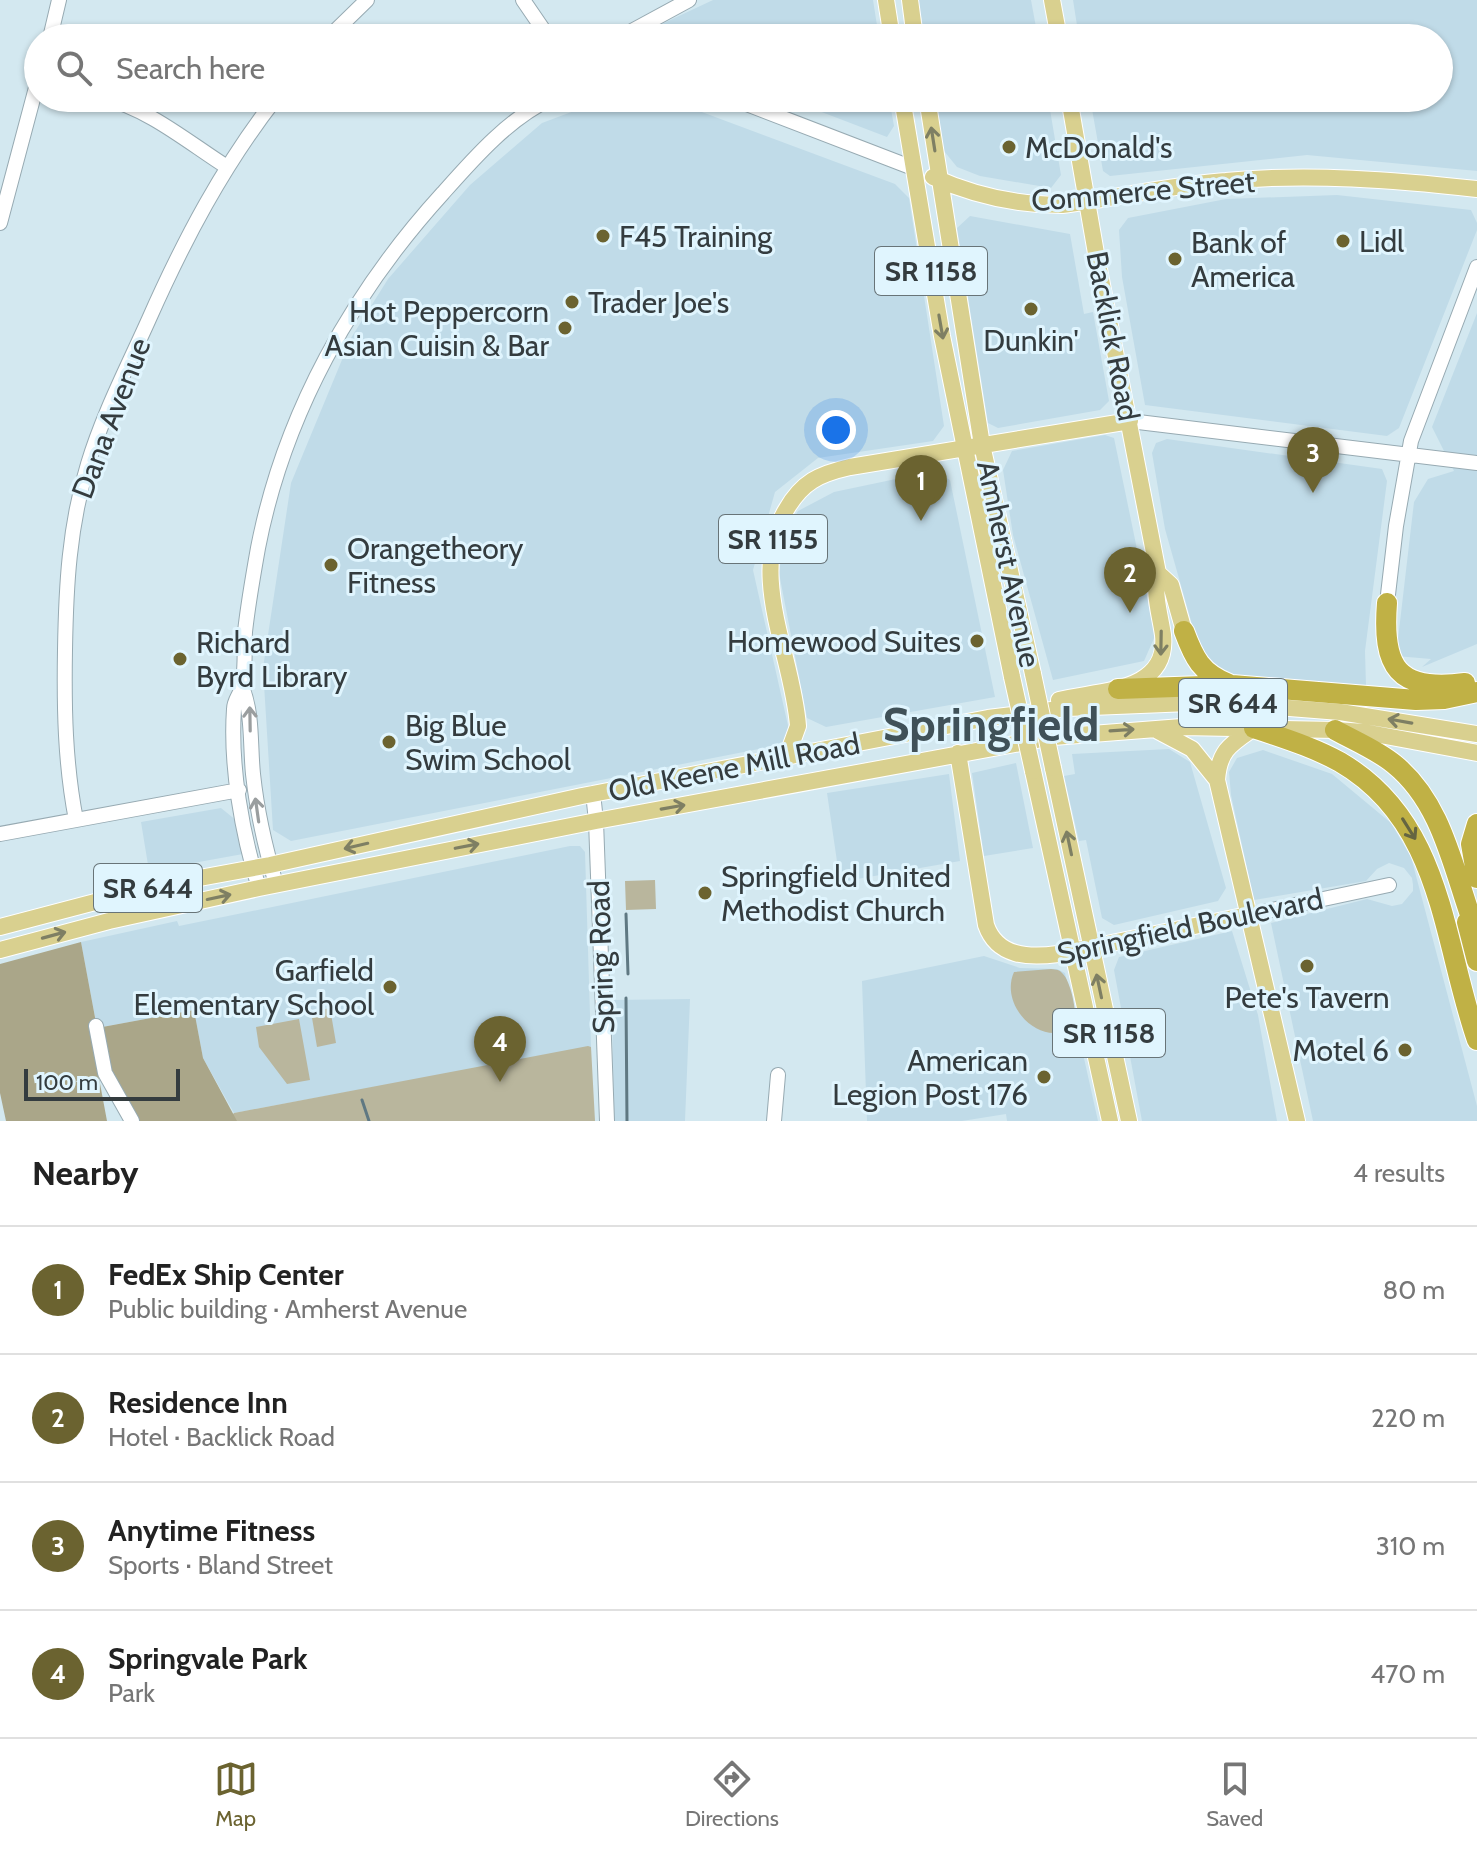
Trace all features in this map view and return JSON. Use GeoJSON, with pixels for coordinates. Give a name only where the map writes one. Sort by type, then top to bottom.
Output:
{"type":"FeatureCollection","features":[{"type":"Feature","properties":{"kind":"highway"},"geometry":{"type":"LineString","coordinates":[[1387,603],[1386,644],[1395,667],[1403,675],[1431,685],[1477,681]]}},
{"type":"Feature","properties":{"kind":"highway"},"geometry":{"type":"LineString","coordinates":[[1184,631],[1203,669],[1212,677],[1232,685]]}},
{"type":"Feature","properties":{"kind":"highway"},"geometry":{"type":"LineString","coordinates":[[1118,689],[1232,685],[1388,700],[1444,699],[1477,692]]}},
{"type":"Feature","properties":{"kind":"highway"},"geometry":{"type":"LineString","coordinates":[[1254,728],[1326,755],[1358,774],[1386,798],[1410,828],[1428,865],[1476,1040]]}},
{"type":"Feature","properties":{"kind":"highway"},"geometry":{"type":"LineString","coordinates":[[1335,730],[1394,764],[1407,776],[1433,812],[1477,934]]}},
{"type":"Feature","properties":{"kind":"highway"},"geometry":{"type":"LineString","coordinates":[[1477,824],[1471,854],[1477,878]]}},
{"type":"Feature","properties":{"kind":"highway"},"geometry":{"type":"LineString","coordinates":[[1451,860],[1477,961]]}},
{"type":"Feature","properties":{"kind":"main road"},"geometry":{"type":"LineString","coordinates":[[886,0],[890,24]]}},
{"type":"Feature","properties":{"kind":"main road"},"geometry":{"type":"LineString","coordinates":[[908,0],[912,24]]}},
{"type":"Feature","properties":{"kind":"main road"},"geometry":{"type":"LineString","coordinates":[[1052,0],[1056,24]]}},
{"type":"Feature","properties":{"kind":"main road","name":"Amherst Avenue"},"geometry":{"type":"LineString","coordinates":[[904,112],[964,449],[1110,1121]]}},
{"type":"Feature","properties":{"kind":"main road","name":"Amherst Avenue"},"geometry":{"type":"LineString","coordinates":[[929,112],[982,445],[1129,1121]]}},
{"type":"Feature","properties":{"kind":"main road","name":"Backlick Road"},"geometry":{"type":"LineString","coordinates":[[988,718],[1133,685],[1149,676],[1161,657],[1163,637],[1155,587],[1158,573],[1071,112]]}},
{"type":"Feature","properties":{"kind":"main road","name":"Commerce Street"},"geometry":{"type":"LineString","coordinates":[[913,168],[960,190],[1015,203],[1051,205],[1245,179],[1356,179],[1477,189]]}},
{"type":"Feature","properties":{"kind":"main road","name":"SR 1155"},"geometry":{"type":"LineString","coordinates":[[797,716],[769,571],[774,535],[795,495],[807,482],[828,472],[1130,421]]}},
{"type":"Feature","properties":{"kind":"main road","name":"Backlick Road"},"geometry":{"type":"LineString","coordinates":[[1158,573],[1171,585],[1184,631]]}},
{"type":"Feature","properties":{"kind":"main road","name":"Old Keene Mill Road"},"geometry":{"type":"LineString","coordinates":[[0,927],[156,886],[253,869],[593,793],[988,718],[1098,706],[1214,702],[1340,712],[1477,734]]}},
{"type":"Feature","properties":{"kind":"main road"},"geometry":{"type":"LineString","coordinates":[[797,716],[800,726],[811,739],[844,745]]}},
{"type":"Feature","properties":{"kind":"main road"},"geometry":{"type":"LineString","coordinates":[[774,759],[792,744],[798,726],[797,716]]}},
{"type":"Feature","properties":{"kind":"main road"},"geometry":{"type":"LineString","coordinates":[[1151,728],[1192,749],[1217,780]]}},
{"type":"Feature","properties":{"kind":"main road","name":"Old Keene Mill Road"},"geometry":{"type":"LineString","coordinates":[[0,950],[109,921],[276,884],[596,821],[1053,737],[1151,728],[1335,730],[1364,732],[1477,753]]}},
{"type":"Feature","properties":{"kind":"main road"},"geometry":{"type":"LineString","coordinates":[[1254,728],[1226,749],[1218,764],[1217,780],[1297,1121]]}},
{"type":"Feature","properties":{"kind":"main road","name":"Springfield Boulevard"},"geometry":{"type":"LineString","coordinates":[[958,753],[989,934],[1004,949],[1021,955],[1044,956],[1248,915]]}},
{"type":"Feature","properties":{"kind":"street"},"geometry":{"type":"LineString","coordinates":[[53,24],[59,0]]}},
{"type":"Feature","properties":{"kind":"street"},"geometry":{"type":"LineString","coordinates":[[342,24],[367,0]]}},
{"type":"Feature","properties":{"kind":"street"},"geometry":{"type":"LineString","coordinates":[[523,0],[539,24]]}},
{"type":"Feature","properties":{"kind":"street"},"geometry":{"type":"LineString","coordinates":[[645,24],[689,0]]}},
{"type":"Feature","properties":{"kind":"street"},"geometry":{"type":"LineString","coordinates":[[0,223],[30,112]]}},
{"type":"Feature","properties":{"kind":"street"},"geometry":{"type":"LineString","coordinates":[[140,112],[227,167]]}},
{"type":"Feature","properties":{"kind":"street","name":"Dana Avenue"},"geometry":{"type":"LineString","coordinates":[[76,820],[67,769],[64,716],[67,573],[80,493],[97,439],[171,270],[227,167],[266,112]]}},
{"type":"Feature","properties":{"kind":"street"},"geometry":{"type":"LineString","coordinates":[[259,888],[239,790],[234,705],[242,687],[251,589],[269,502],[287,445],[319,371],[347,318],[372,280],[416,222],[498,136],[527,112]]}},
{"type":"Feature","properties":{"kind":"street","name":"Commerce Street"},"geometry":{"type":"LineString","coordinates":[[767,112],[913,168]]}},
{"type":"Feature","properties":{"kind":"street"},"geometry":{"type":"LineString","coordinates":[[1387,603],[1408,455],[1477,267]]}},
{"type":"Feature","properties":{"kind":"street","name":"SR 1155"},"geometry":{"type":"LineString","coordinates":[[1130,421],[1408,455]]}},
{"type":"Feature","properties":{"kind":"street"},"geometry":{"type":"LineString","coordinates":[[1408,455],[1477,463]]}},
{"type":"Feature","properties":{"kind":"street"},"geometry":{"type":"LineString","coordinates":[[242,687],[250,705],[256,803],[262,838],[276,884]]}},
{"type":"Feature","properties":{"kind":"street"},"geometry":{"type":"LineString","coordinates":[[0,834],[239,790]]}},
{"type":"Feature","properties":{"kind":"street","name":"Spring Road"},"geometry":{"type":"LineString","coordinates":[[593,793],[607,1121]]}},
{"type":"Feature","properties":{"kind":"street","name":"Springfield Boulevard"},"geometry":{"type":"LineString","coordinates":[[1248,915],[1389,885]]}},
{"type":"Feature","properties":{"kind":"street"},"geometry":{"type":"LineString","coordinates":[[96,1026],[108,1083],[132,1121]]}},
{"type":"Feature","properties":{"kind":"street"},"geometry":{"type":"LineString","coordinates":[[774,1121],[778,1075]]}},
{"type":"Feature","properties":{"kind":"shaded area"},"geometry":{"type":"Polygon","coordinates":[[[713,0],[873,0],[877,24],[662,24],[713,0]]]}},
{"type":"Feature","properties":{"kind":"shaded area"},"geometry":{"type":"Polygon","coordinates":[[[918,0],[1031,0],[1035,24],[922,24],[918,0]]]}},
{"type":"Feature","properties":{"kind":"shaded area"},"geometry":{"type":"Polygon","coordinates":[[[1073,0],[1477,0],[1477,171],[1307,155],[1110,176],[1103,171],[1092,112],[1453,112],[1453,24],[1077,24],[1073,0]]]}},
{"type":"Feature","properties":{"kind":"shaded area"},"geometry":{"type":"Polygon","coordinates":[[[571,112],[702,112],[895,184],[909,198],[944,426],[933,441],[818,458],[775,492],[753,570],[789,730],[784,742],[291,841],[273,830],[263,668],[291,483],[351,338],[388,279],[470,185],[542,123],[571,112]]]}},
{"type":"Feature","properties":{"kind":"shaded area"},"geometry":{"type":"Polygon","coordinates":[[[822,112],[892,112],[894,126],[887,137],[822,112]]]}},
{"type":"Feature","properties":{"kind":"shaded area"},"geometry":{"type":"Polygon","coordinates":[[[937,112],[1050,112],[1061,175],[1051,188],[980,176],[957,167],[944,151],[937,112]]]}},
{"type":"Feature","properties":{"kind":"shaded area"},"geometry":{"type":"Polygon","coordinates":[[[1337,195],[1471,210],[1477,223],[1477,230],[1399,428],[1387,436],[1145,405],[1122,277],[1119,230],[1128,218],[1226,199],[1337,195]]]}},
{"type":"Feature","properties":{"kind":"shaded area"},"geometry":{"type":"Polygon","coordinates":[[[970,216],[1070,234],[1084,314],[1093,312],[1109,401],[1100,410],[998,428],[988,423],[957,228],[970,216]]]}},
{"type":"Feature","properties":{"kind":"shaded area"},"geometry":{"type":"Polygon","coordinates":[[[1477,313],[1477,644],[1422,667],[1431,659],[1396,656],[1414,502],[1428,479],[1454,471],[1432,427],[1477,313]]]}},
{"type":"Feature","properties":{"kind":"shaded area"},"geometry":{"type":"Polygon","coordinates":[[[1105,435],[1114,438],[1155,636],[1144,661],[1053,680],[1013,535],[1003,470],[1012,451],[1105,435]]]}},
{"type":"Feature","properties":{"kind":"shaded area"},"geometry":{"type":"Polygon","coordinates":[[[1167,439],[1382,469],[1387,481],[1365,651],[1366,686],[1233,678],[1211,666],[1195,635],[1165,529],[1152,453],[1156,443],[1167,439]]]}},
{"type":"Feature","properties":{"kind":"shaded area"},"geometry":{"type":"Polygon","coordinates":[[[934,471],[950,480],[995,697],[826,727],[807,718],[779,573],[784,537],[798,511],[834,492],[934,471]]]}},
{"type":"Feature","properties":{"kind":"shaded area"},"geometry":{"type":"Polygon","coordinates":[[[1169,749],[1190,762],[1226,888],[1218,901],[1114,925],[1102,918],[1086,840],[1079,841],[1064,776],[1075,774],[1072,754],[1169,749]]]}},
{"type":"Feature","properties":{"kind":"shaded area"},"geometry":{"type":"Polygon","coordinates":[[[1263,750],[1332,774],[1391,823],[1411,857],[1477,1106],[1477,1121],[1313,1121],[1271,923],[1367,899],[1392,906],[1402,904],[1413,891],[1413,885],[1404,868],[1389,863],[1377,869],[1366,881],[1254,900],[1231,795],[1229,772],[1237,758],[1263,750]]]}},
{"type":"Feature","properties":{"kind":"shaded area"},"geometry":{"type":"Polygon","coordinates":[[[1016,763],[1033,848],[984,856],[972,773],[1016,763]]]}},
{"type":"Feature","properties":{"kind":"shaded area"},"geometry":{"type":"Polygon","coordinates":[[[949,774],[960,861],[840,882],[827,793],[949,774]]]}},
{"type":"Feature","properties":{"kind":"shaded area"},"geometry":{"type":"Polygon","coordinates":[[[221,808],[237,821],[243,854],[149,871],[141,822],[221,808]]]}},
{"type":"Feature","properties":{"kind":"shaded area","name":"Garfield Elementary School"},"geometry":{"type":"Polygon","coordinates":[[[580,846],[585,852],[591,1047],[234,1113],[203,1058],[194,1010],[97,1028],[81,942],[177,921],[179,926],[580,846]]]}},
{"type":"Feature","properties":{"kind":"shaded area"},"geometry":{"type":"Polygon","coordinates":[[[655,880],[656,909],[626,910],[625,881],[655,880]]]}},
{"type":"Feature","properties":{"kind":"shaded area"},"geometry":{"type":"Polygon","coordinates":[[[1232,931],[1258,1015],[1277,1121],[1142,1121],[1114,970],[1119,957],[1232,931]]]}},
{"type":"Feature","properties":{"kind":"shaded area"},"geometry":{"type":"Polygon","coordinates":[[[81,942],[97,1028],[194,1010],[203,1058],[237,1121],[135,1121],[90,1030],[107,1121],[6,1121],[0,1093],[0,964],[81,942]]]}},
{"type":"Feature","properties":{"kind":"shaded area"},"geometry":{"type":"Polygon","coordinates":[[[984,956],[1020,968],[1057,969],[1065,973],[1098,1121],[1007,1121],[1006,1114],[962,1121],[867,1121],[862,981],[984,956]]]}},
{"type":"Feature","properties":{"kind":"shaded area"},"geometry":{"type":"Polygon","coordinates":[[[1059,970],[1066,978],[1075,1014],[1074,1025],[1062,1032],[1050,1033],[1027,1022],[1018,1011],[1011,986],[1014,972],[1059,970]]]}},
{"type":"Feature","properties":{"kind":"shaded area"},"geometry":{"type":"Polygon","coordinates":[[[690,999],[685,1121],[614,1121],[612,1000],[690,999]]]}},
{"type":"Feature","properties":{"kind":"shaded area"},"geometry":{"type":"Polygon","coordinates":[[[330,1008],[336,1043],[317,1047],[311,1012],[330,1008]]]}},
{"type":"Feature","properties":{"kind":"shaded area"},"geometry":{"type":"Polygon","coordinates":[[[299,1019],[310,1080],[287,1084],[259,1047],[256,1027],[299,1019]]]}},
{"type":"Feature","properties":{"kind":"shaded area"},"geometry":{"type":"Polygon","coordinates":[[[591,1047],[595,1121],[226,1121],[234,1113],[591,1047]]]}},
{"type":"Feature","properties":{"kind":"waterway"},"geometry":{"type":"LineString","coordinates":[[626,914],[628,974]]}},
{"type":"Feature","properties":{"kind":"waterway"},"geometry":{"type":"LineString","coordinates":[[626,998],[627,1121]]}},
{"type":"Feature","properties":{"kind":"waterway"},"geometry":{"type":"LineString","coordinates":[[362,1100],[369,1121]]}},
{"type":"Feature","properties":{"kind":"place","name":"McDonald's"},"geometry":{"type":"Point","coordinates":[1009,147]}},
{"type":"Feature","properties":{"kind":"place","name":"F45 Training"},"geometry":{"type":"Point","coordinates":[603,236]}},
{"type":"Feature","properties":{"kind":"place","name":"Lidl"},"geometry":{"type":"Point","coordinates":[1343,241]}},
{"type":"Feature","properties":{"kind":"place","name":"Bank of America"},"geometry":{"type":"Point","coordinates":[1175,259]}},
{"type":"Feature","properties":{"kind":"place","name":"Trader Joe's"},"geometry":{"type":"Point","coordinates":[572,302]}},
{"type":"Feature","properties":{"kind":"place","name":"Dunkin'"},"geometry":{"type":"Point","coordinates":[1031,309]}},
{"type":"Feature","properties":{"kind":"place","name":"Hot Peppercorn Asian Cuisin & Bar"},"geometry":{"type":"Point","coordinates":[565,328]}},
{"type":"Feature","properties":{"kind":"place","name":"Anytime Fitness"},"geometry":{"type":"Point","coordinates":[1313,493]}},
{"type":"Feature","properties":{"kind":"place","name":"FedEx Ship Center"},"geometry":{"type":"Point","coordinates":[921,521]}},
{"type":"Feature","properties":{"kind":"place","name":"Orangetheory Fitness"},"geometry":{"type":"Point","coordinates":[331,565]}},
{"type":"Feature","properties":{"kind":"place","name":"Residence Inn"},"geometry":{"type":"Point","coordinates":[1130,613]}},
{"type":"Feature","properties":{"kind":"place","name":"Homewood Suites"},"geometry":{"type":"Point","coordinates":[977,641]}},
{"type":"Feature","properties":{"kind":"place","name":"Richard Byrd Library"},"geometry":{"type":"Point","coordinates":[180,659]}},
{"type":"Feature","properties":{"kind":"place","name":"Big Blue Swim School"},"geometry":{"type":"Point","coordinates":[389,742]}},
{"type":"Feature","properties":{"kind":"place","name":"Springfield United Methodist Church"},"geometry":{"type":"Point","coordinates":[705,893]}},
{"type":"Feature","properties":{"kind":"place","name":"Pete's Tavern"},"geometry":{"type":"Point","coordinates":[1307,966]}},
{"type":"Feature","properties":{"kind":"place","name":"Garfield Elementary School"},"geometry":{"type":"Point","coordinates":[390,987]}},
{"type":"Feature","properties":{"kind":"place","name":"Motel 6"},"geometry":{"type":"Point","coordinates":[1405,1050]}},
{"type":"Feature","properties":{"kind":"place","name":"American Legion Post 176"},"geometry":{"type":"Point","coordinates":[1044,1077]}},
{"type":"Feature","properties":{"kind":"place","name":"Springvale Park"},"geometry":{"type":"Point","coordinates":[500,1082]}},
{"type":"Feature","properties":{"kind":"district","name":"Springfield"},"geometry":{"type":"Point","coordinates":[991,725]}}]}
